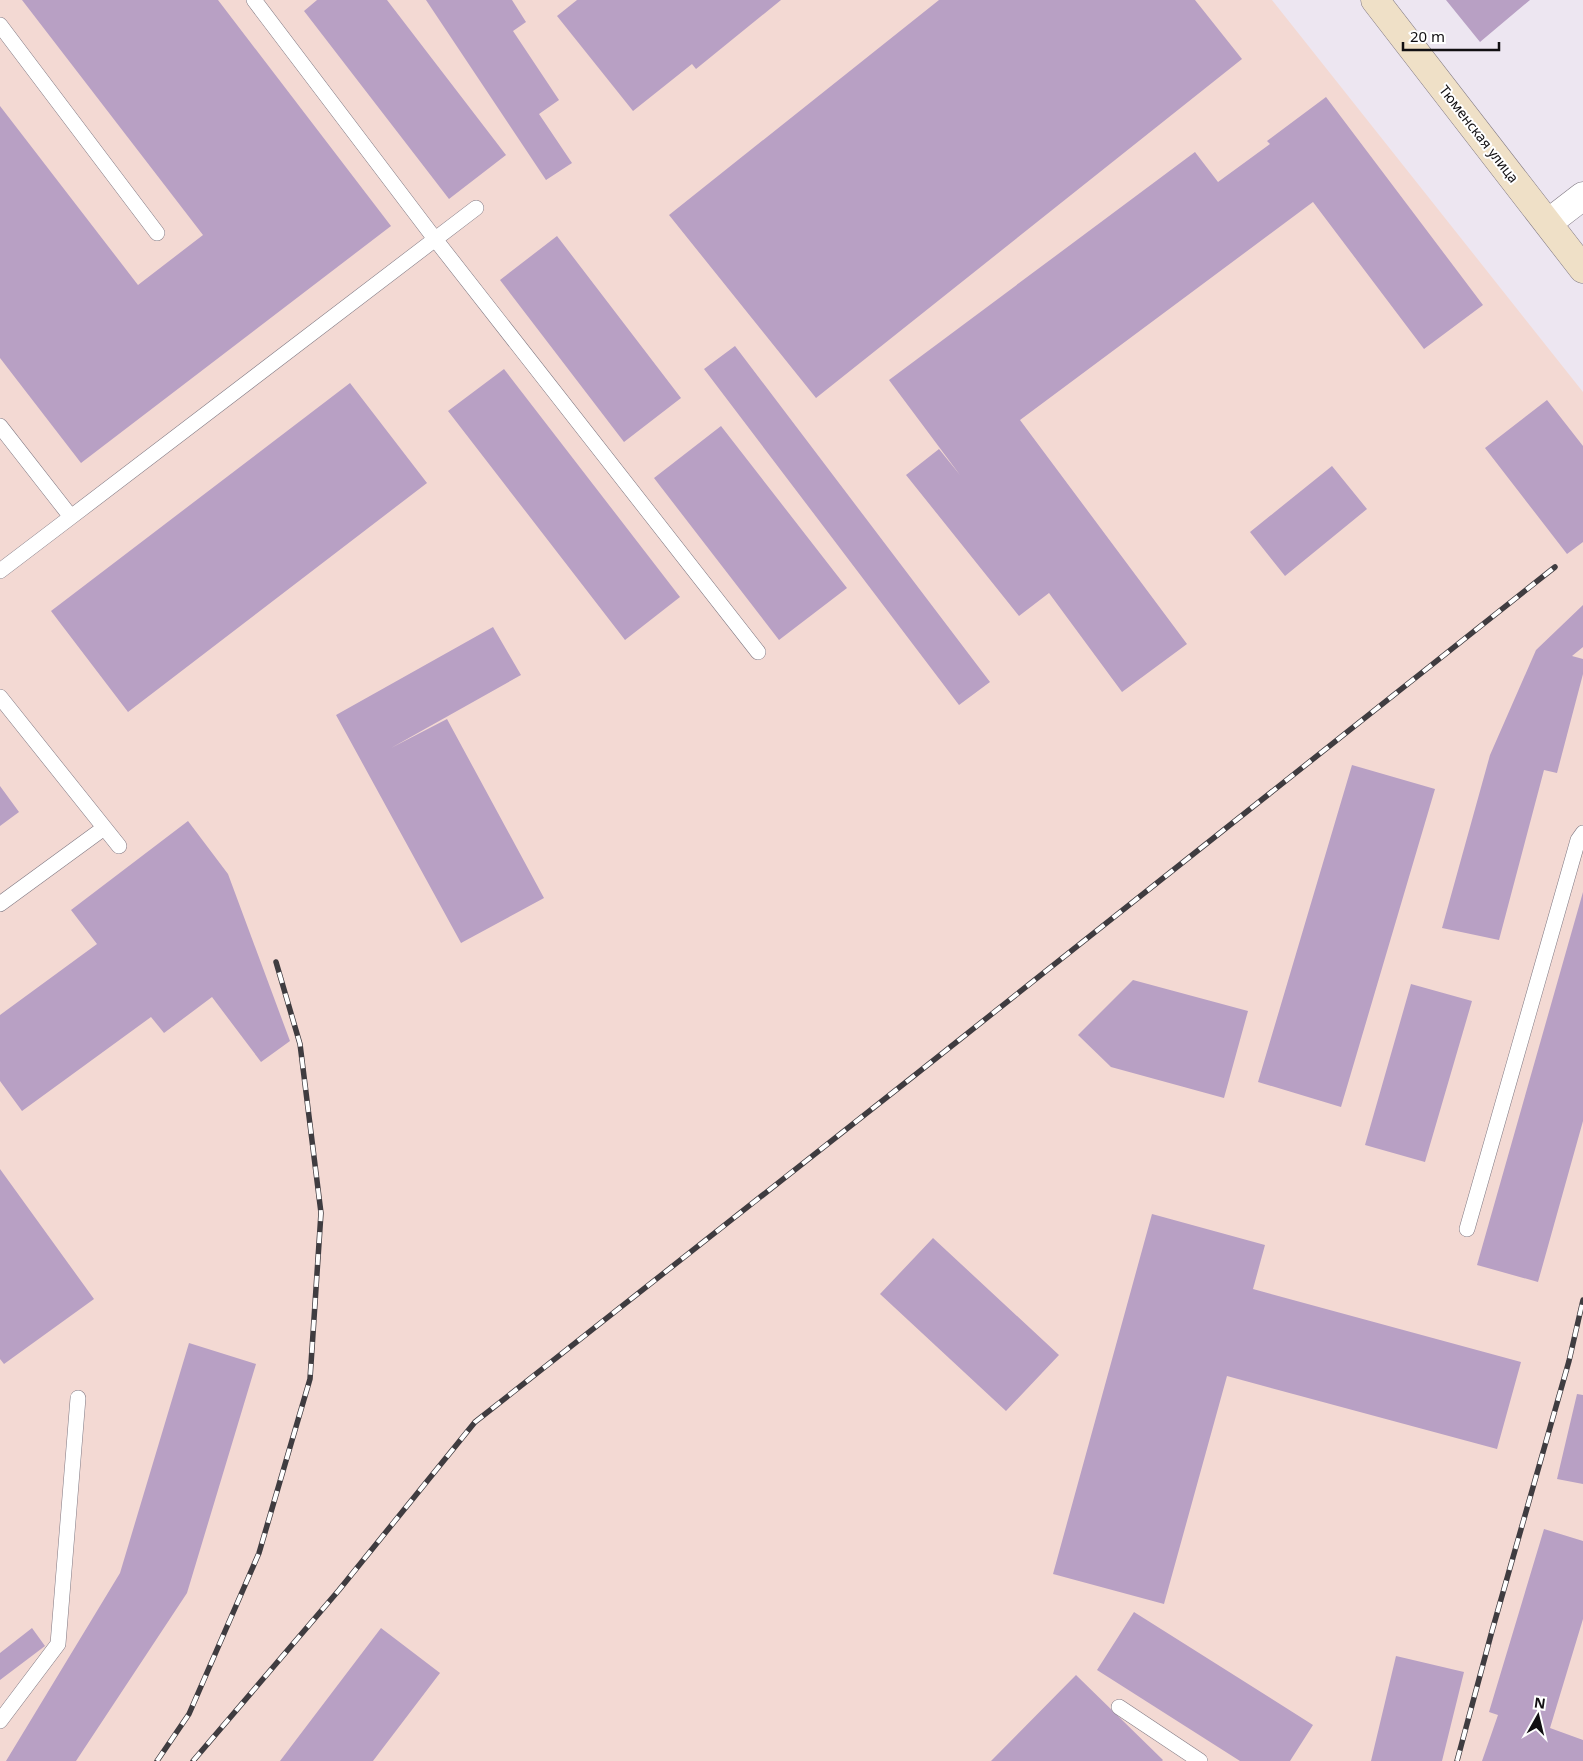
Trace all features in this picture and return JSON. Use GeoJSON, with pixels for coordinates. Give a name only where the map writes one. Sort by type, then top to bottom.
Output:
{"type":"FeatureCollection","features":[{"type":"Feature","properties":{"kind":"main road","name":"Тюменская улица"},"geometry":{"type":"LineString","coordinates":[[1375,0],[1583,269]]}},
{"type":"Feature","properties":{"kind":"street"},"geometry":{"type":"LineString","coordinates":[[1548,224],[1583,196]]}},
{"type":"Feature","properties":{"kind":"lane"},"geometry":{"type":"LineString","coordinates":[[254,0],[435,239],[758,652]]}},
{"type":"Feature","properties":{"kind":"lane"},"geometry":{"type":"LineString","coordinates":[[0,25],[157,233]]}},
{"type":"Feature","properties":{"kind":"lane"},"geometry":{"type":"LineString","coordinates":[[0,571],[476,208]]}},
{"type":"Feature","properties":{"kind":"lane"},"geometry":{"type":"LineString","coordinates":[[0,426],[72,517]]}},
{"type":"Feature","properties":{"kind":"lane"},"geometry":{"type":"LineString","coordinates":[[0,698],[119,846]]}},
{"type":"Feature","properties":{"kind":"lane"},"geometry":{"type":"LineString","coordinates":[[0,904],[104,828]]}},
{"type":"Feature","properties":{"kind":"lane"},"geometry":{"type":"LineString","coordinates":[[1467,1229],[1578,840],[1583,834]]}},
{"type":"Feature","properties":{"kind":"lane"},"geometry":{"type":"LineString","coordinates":[[0,1721],[58,1644],[78,1398]]}},
{"type":"Feature","properties":{"kind":"lane"},"geometry":{"type":"LineString","coordinates":[[1119,1707],[1200,1761]]}},
{"type":"Feature","properties":{"kind":"shaded area"},"geometry":{"type":"Polygon","coordinates":[[[0,0],[1272,0],[1583,392],[1583,1761],[0,1761],[0,0]]]}},
{"type":"Feature","properties":{"kind":"building"},"geometry":{"type":"Polygon","coordinates":[[[22,0],[218,0],[391,226],[81,463],[0,358],[0,106],[138,285],[203,235],[22,0]]]}},
{"type":"Feature","properties":{"kind":"building"},"geometry":{"type":"Polygon","coordinates":[[[317,0],[387,0],[506,155],[449,199],[304,11],[317,0]]]}},
{"type":"Feature","properties":{"kind":"building"},"geometry":{"type":"Polygon","coordinates":[[[426,0],[512,0],[526,22],[513,31],[559,100],[539,114],[572,163],[546,180],[426,0]]]}},
{"type":"Feature","properties":{"kind":"building"},"geometry":{"type":"Polygon","coordinates":[[[577,0],[781,0],[696,69],[692,64],[633,111],[557,16],[577,0]]]}},
{"type":"Feature","properties":{"kind":"building"},"geometry":{"type":"Polygon","coordinates":[[[939,0],[1195,0],[1242,59],[816,398],[669,215],[939,0]]]}},
{"type":"Feature","properties":{"kind":"building"},"geometry":{"type":"Polygon","coordinates":[[[1446,0],[1530,0],[1480,42],[1446,0]]]}},
{"type":"Feature","properties":{"kind":"building"},"geometry":{"type":"Polygon","coordinates":[[[1326,97],[1483,305],[1424,349],[1313,202],[1020,420],[1187,644],[1122,692],[1049,593],[1019,616],[906,475],[939,449],[960,475],[889,380],[1195,152],[1218,182],[1270,144],[1267,141],[1326,97]]]}},
{"type":"Feature","properties":{"kind":"building"},"geometry":{"type":"Polygon","coordinates":[[[557,236],[681,398],[624,442],[500,280],[557,236]]]}},
{"type":"Feature","properties":{"kind":"building"},"geometry":{"type":"Polygon","coordinates":[[[735,346],[990,682],[959,705],[704,369],[735,346]]]}},
{"type":"Feature","properties":{"kind":"building"},"geometry":{"type":"Polygon","coordinates":[[[504,369],[680,597],[625,640],[448,411],[504,369]]]}},
{"type":"Feature","properties":{"kind":"building"},"geometry":{"type":"Polygon","coordinates":[[[350,383],[427,483],[128,712],[51,611],[350,383]]]}},
{"type":"Feature","properties":{"kind":"building"},"geometry":{"type":"Polygon","coordinates":[[[1547,400],[1583,446],[1583,542],[1567,554],[1485,448],[1547,400]]]}},
{"type":"Feature","properties":{"kind":"building"},"geometry":{"type":"Polygon","coordinates":[[[721,426],[847,588],[779,640],[654,478],[721,426]]]}},
{"type":"Feature","properties":{"kind":"building"},"geometry":{"type":"Polygon","coordinates":[[[1332,466],[1367,509],[1285,576],[1250,532],[1332,466]]]}},
{"type":"Feature","properties":{"kind":"building"},"geometry":{"type":"Polygon","coordinates":[[[1583,605],[1583,647],[1572,656],[1583,659],[1583,674],[1557,773],[1544,770],[1499,940],[1442,928],[1490,755],[1536,650],[1583,605]]]}},
{"type":"Feature","properties":{"kind":"building"},"geometry":{"type":"Polygon","coordinates":[[[493,627],[521,675],[391,748],[447,719],[544,898],[461,943],[336,715],[493,627]]]}},
{"type":"Feature","properties":{"kind":"building"},"geometry":{"type":"Polygon","coordinates":[[[1352,765],[1435,789],[1341,1107],[1258,1082],[1352,765]]]}},
{"type":"Feature","properties":{"kind":"building"},"geometry":{"type":"Polygon","coordinates":[[[0,786],[19,812],[0,826],[0,786]]]}},
{"type":"Feature","properties":{"kind":"building"},"geometry":{"type":"Polygon","coordinates":[[[188,821],[228,874],[290,1041],[261,1062],[212,997],[164,1033],[151,1017],[22,1111],[0,1081],[0,1015],[97,944],[71,910],[188,821]]]}},
{"type":"Feature","properties":{"kind":"building"},"geometry":{"type":"Polygon","coordinates":[[[1583,892],[1583,1121],[1538,1282],[1477,1265],[1583,892]]]}},
{"type":"Feature","properties":{"kind":"building"},"geometry":{"type":"Polygon","coordinates":[[[1133,980],[1248,1011],[1224,1098],[1111,1067],[1078,1035],[1133,980]]]}},
{"type":"Feature","properties":{"kind":"building"},"geometry":{"type":"Polygon","coordinates":[[[1411,984],[1472,1001],[1425,1162],[1365,1145],[1411,984]]]}},
{"type":"Feature","properties":{"kind":"building"},"geometry":{"type":"Polygon","coordinates":[[[0,1169],[94,1299],[4,1364],[0,1359],[0,1169]]]}},
{"type":"Feature","properties":{"kind":"building"},"geometry":{"type":"Polygon","coordinates":[[[1152,1214],[1265,1245],[1253,1289],[1521,1362],[1497,1449],[1227,1376],[1164,1604],[1053,1574],[1152,1214]]]}},
{"type":"Feature","properties":{"kind":"building"},"geometry":{"type":"Polygon","coordinates":[[[933,1238],[1059,1355],[1006,1411],[880,1294],[933,1238]]]}},
{"type":"Feature","properties":{"kind":"building"},"geometry":{"type":"Polygon","coordinates":[[[189,1343],[256,1364],[187,1593],[76,1761],[6,1761],[120,1573],[189,1343]]]}},
{"type":"Feature","properties":{"kind":"building"},"geometry":{"type":"Polygon","coordinates":[[[1577,1394],[1583,1395],[1583,1484],[1557,1479],[1577,1394]]]}},
{"type":"Feature","properties":{"kind":"building"},"geometry":{"type":"Polygon","coordinates":[[[1544,1529],[1583,1541],[1583,1619],[1550,1728],[1583,1740],[1583,1761],[1482,1761],[1498,1715],[1489,1712],[1544,1529]]]}},
{"type":"Feature","properties":{"kind":"building"},"geometry":{"type":"Polygon","coordinates":[[[1134,1612],[1313,1725],[1290,1761],[1240,1761],[1097,1670],[1134,1612]]]}},
{"type":"Feature","properties":{"kind":"building"},"geometry":{"type":"Polygon","coordinates":[[[32,1628],[45,1646],[0,1680],[0,1653],[32,1628]]]}},
{"type":"Feature","properties":{"kind":"building"},"geometry":{"type":"Polygon","coordinates":[[[381,1628],[440,1673],[373,1761],[280,1761],[381,1628]]]}},
{"type":"Feature","properties":{"kind":"building"},"geometry":{"type":"Polygon","coordinates":[[[1396,1656],[1464,1672],[1442,1761],[1371,1761],[1396,1656]]]}},
{"type":"Feature","properties":{"kind":"building"},"geometry":{"type":"Polygon","coordinates":[[[1076,1675],[1163,1760],[991,1761],[1076,1675]]]}},
{"type":"Feature","properties":{"kind":"railway"},"geometry":{"type":"LineString","coordinates":[[193,1761],[339,1590],[475,1422],[1555,567]]}},
{"type":"Feature","properties":{"kind":"railway"},"geometry":{"type":"LineString","coordinates":[[157,1761],[189,1714],[259,1553],[310,1379],[321,1213],[300,1044],[276,962]]}},
{"type":"Feature","properties":{"kind":"railway"},"geometry":{"type":"LineString","coordinates":[[1457,1761],[1569,1361],[1583,1300]]}}]}
